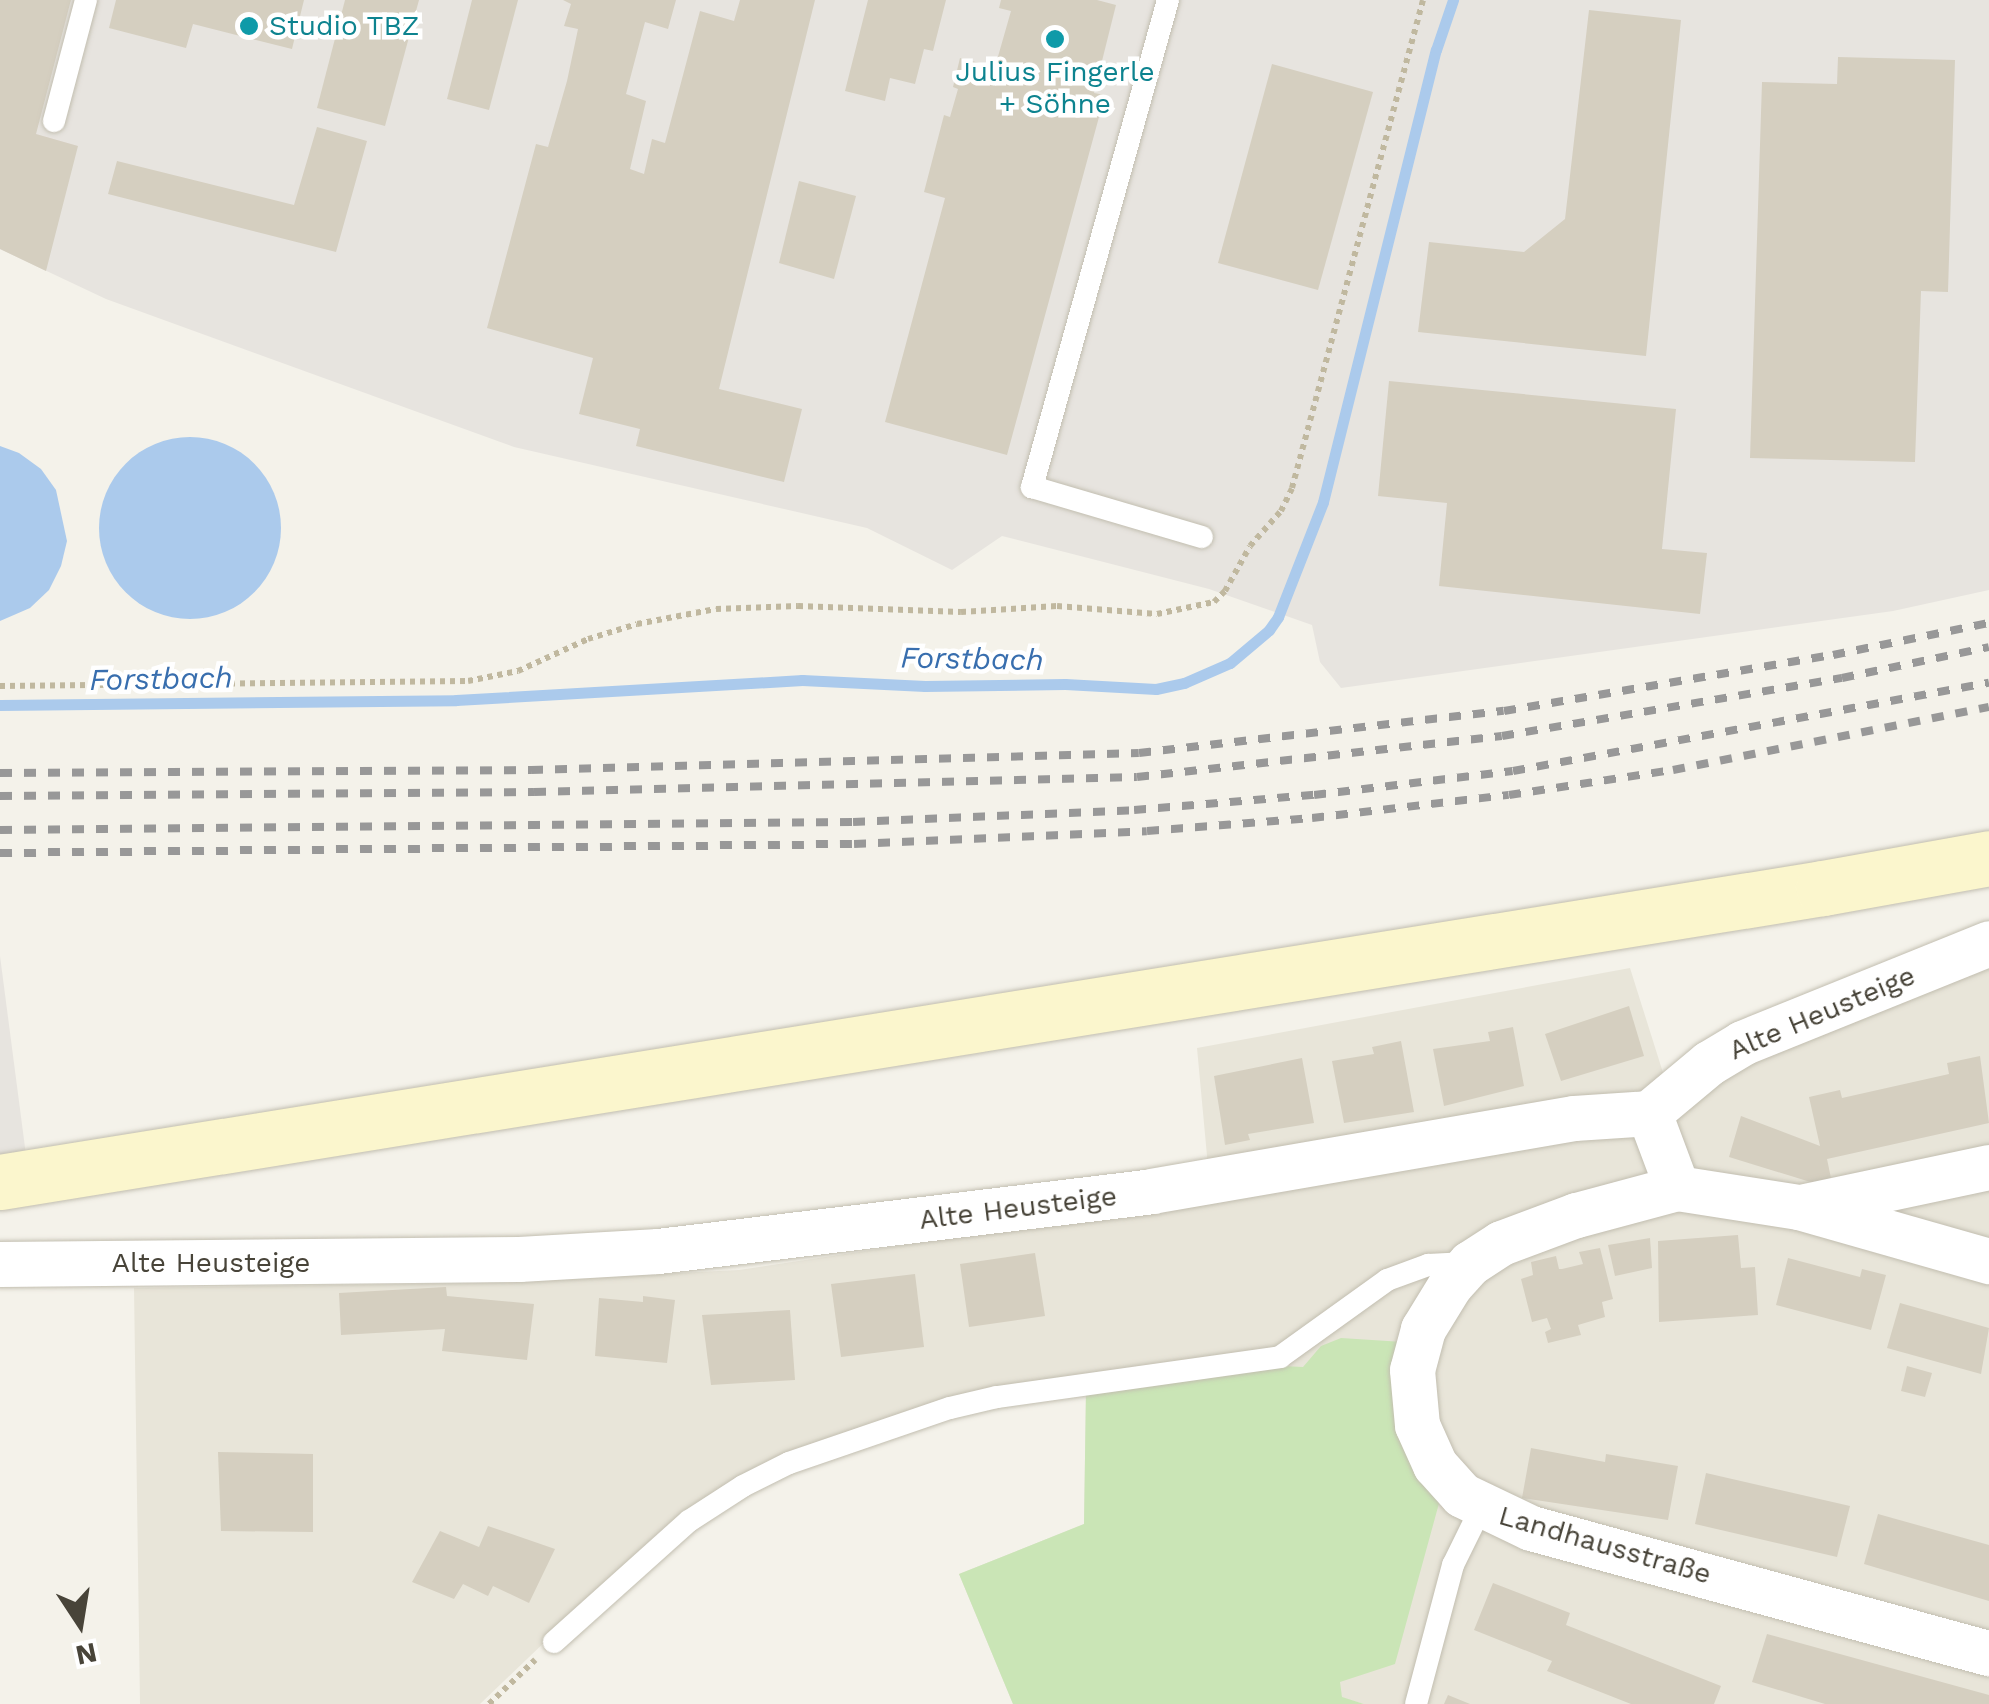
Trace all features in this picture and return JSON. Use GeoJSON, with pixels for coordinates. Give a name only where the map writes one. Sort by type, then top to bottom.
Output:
{"type":"FeatureCollection","features":[{"type":"Feature","properties":{"kind":"main road"},"geometry":{"type":"LineString","coordinates":[[0,1182],[1989,858]]}},
{"type":"Feature","properties":{"kind":"street","name":"Alte Heusteige"},"geometry":{"type":"LineString","coordinates":[[0,1264],[482,1260],[658,1251],[1151,1191],[1574,1118],[1649,1112],[1742,1043],[1989,943]]}},
{"type":"Feature","properties":{"kind":"street"},"geometry":{"type":"LineString","coordinates":[[1649,1112],[1677,1188]]}},
{"type":"Feature","properties":{"kind":"street"},"geometry":{"type":"LineString","coordinates":[[1798,1208],[1989,1168]]}},
{"type":"Feature","properties":{"kind":"street","name":"Landhausstraße"},"geometry":{"type":"LineString","coordinates":[[1989,1260],[1798,1208],[1677,1188],[1536,1229],[1470,1263],[1450,1285],[1424,1329],[1415,1350],[1411,1388],[1417,1426],[1435,1465],[1445,1480],[1481,1508],[1531,1528],[1989,1654]]}},
{"type":"Feature","properties":{"kind":"lane"},"geometry":{"type":"LineString","coordinates":[[54,121],[86,0]]}},
{"type":"Feature","properties":{"kind":"lane"},"geometry":{"type":"LineString","coordinates":[[1168,0],[1032,487],[1202,537]]}},
{"type":"Feature","properties":{"kind":"lane"},"geometry":{"type":"LineString","coordinates":[[554,1642],[689,1521],[743,1486],[816,1452],[997,1397],[1280,1357],[1387,1280],[1428,1265],[1470,1263]]}},
{"type":"Feature","properties":{"kind":"lane"},"geometry":{"type":"LineString","coordinates":[[1416,1704],[1453,1564],[1481,1508]]}},
{"type":"Feature","properties":{"kind":"path"},"geometry":{"type":"LineString","coordinates":[[0,686],[468,681],[518,671],[588,639],[637,624],[716,609],[798,606],[961,612],[1057,606],[1157,614],[1214,602],[1225,592],[1250,546],[1280,511],[1292,488],[1423,0]]}},
{"type":"Feature","properties":{"kind":"path"},"geometry":{"type":"LineString","coordinates":[[489,1704],[554,1642]]}},
{"type":"Feature","properties":{"kind":"shaded area"},"geometry":{"type":"Polygon","coordinates":[[[0,0],[1989,0],[1989,590],[1893,611],[1341,688],[1320,662],[1312,625],[1209,589],[1002,536],[952,570],[867,528],[514,447],[106,299],[0,249],[0,0]]]}},
{"type":"Feature","properties":{"kind":"shaded area"},"geometry":{"type":"Polygon","coordinates":[[[1989,954],[1989,1704],[1364,1704],[1342,1698],[1339,1683],[1013,1704],[959,1574],[1084,1524],[1086,1390],[812,1446],[651,1540],[480,1704],[140,1704],[134,1288],[476,1283],[739,1270],[1211,1199],[1197,1048],[1630,968],[1665,1079],[1714,1077],[1989,954]]]}},
{"type":"Feature","properties":{"kind":"shaded area"},"geometry":{"type":"Polygon","coordinates":[[[0,956],[26,1155],[0,1159],[0,956]]]}},
{"type":"Feature","properties":{"kind":"green space"},"geometry":{"type":"Polygon","coordinates":[[[1341,1338],[1403,1342],[1441,1496],[1395,1664],[1340,1682],[1342,1697],[1364,1704],[1013,1704],[959,1574],[1084,1524],[1086,1390],[1283,1366],[1303,1367],[1321,1346],[1341,1338]]]}},
{"type":"Feature","properties":{"kind":"water"},"geometry":{"type":"Polygon","coordinates":[[[190,437],[225,444],[254,464],[274,493],[281,528],[274,563],[254,592],[225,612],[190,619],[155,612],[126,592],[106,563],[99,528],[106,493],[126,464],[155,444],[190,437]]]}},
{"type":"Feature","properties":{"kind":"water"},"geometry":{"type":"Polygon","coordinates":[[[0,446],[19,453],[41,469],[56,490],[67,541],[49,590],[30,608],[0,621],[0,446]]]}},
{"type":"Feature","properties":{"kind":"building"},"geometry":{"type":"Polygon","coordinates":[[[0,0],[71,0],[36,134],[78,146],[46,271],[0,249],[0,0]]]}},
{"type":"Feature","properties":{"kind":"building","name":"Studio TBZ"},"geometry":{"type":"Polygon","coordinates":[[[116,0],[304,0],[292,49],[193,24],[186,48],[109,28],[116,0]]]}},
{"type":"Feature","properties":{"kind":"building"},"geometry":{"type":"Polygon","coordinates":[[[345,0],[419,0],[385,126],[317,108],[345,0]]]}},
{"type":"Feature","properties":{"kind":"building"},"geometry":{"type":"Polygon","coordinates":[[[472,0],[518,0],[489,110],[447,99],[472,0]]]}},
{"type":"Feature","properties":{"kind":"building"},"geometry":{"type":"Polygon","coordinates":[[[563,0],[676,0],[668,29],[645,22],[626,94],[646,101],[630,169],[644,174],[652,139],[665,143],[700,11],[734,21],[740,0],[815,0],[719,389],[802,409],[784,482],[636,446],[640,429],[579,414],[593,358],[487,328],[536,144],[548,147],[567,81],[578,29],[564,26],[571,4],[563,0]]]}},
{"type":"Feature","properties":{"kind":"building"},"geometry":{"type":"Polygon","coordinates":[[[868,0],[946,0],[933,51],[924,49],[915,84],[890,78],[885,101],[845,91],[868,0]]]}},
{"type":"Feature","properties":{"kind":"building"},"geometry":{"type":"Polygon","coordinates":[[[1001,0],[1097,0],[1116,5],[1094,93],[1105,95],[1007,455],[885,422],[945,198],[924,192],[944,115],[950,117],[958,89],[953,87],[960,58],[995,67],[1011,11],[999,8],[1001,0]]]}},
{"type":"Feature","properties":{"kind":"building"},"geometry":{"type":"Polygon","coordinates":[[[1589,10],[1681,20],[1646,356],[1418,332],[1429,242],[1524,252],[1565,219],[1589,10]]]}},
{"type":"Feature","properties":{"kind":"building"},"geometry":{"type":"Polygon","coordinates":[[[1838,57],[1955,60],[1948,292],[1921,291],[1915,462],[1750,458],[1762,82],[1837,84],[1838,57]]]}},
{"type":"Feature","properties":{"kind":"building"},"geometry":{"type":"Polygon","coordinates":[[[1272,64],[1373,92],[1318,290],[1218,263],[1272,64]]]}},
{"type":"Feature","properties":{"kind":"building"},"geometry":{"type":"Polygon","coordinates":[[[317,127],[367,141],[336,252],[108,194],[117,161],[294,205],[317,127]]]}},
{"type":"Feature","properties":{"kind":"building"},"geometry":{"type":"Polygon","coordinates":[[[799,181],[856,196],[834,279],[779,263],[799,181]]]}},
{"type":"Feature","properties":{"kind":"building"},"geometry":{"type":"Polygon","coordinates":[[[1389,381],[1676,409],[1662,549],[1707,553],[1700,614],[1439,586],[1447,503],[1378,496],[1389,381]]]}},
{"type":"Feature","properties":{"kind":"building"},"geometry":{"type":"Polygon","coordinates":[[[1629,1006],[1644,1056],[1561,1081],[1545,1034],[1629,1006]]]}},
{"type":"Feature","properties":{"kind":"building"},"geometry":{"type":"Polygon","coordinates":[[[1513,1027],[1524,1086],[1444,1106],[1433,1049],[1490,1041],[1488,1032],[1513,1027]]]}},
{"type":"Feature","properties":{"kind":"building"},"geometry":{"type":"Polygon","coordinates":[[[1401,1041],[1414,1112],[1344,1123],[1332,1061],[1374,1054],[1372,1047],[1401,1041]]]}},
{"type":"Feature","properties":{"kind":"building"},"geometry":{"type":"Polygon","coordinates":[[[1980,1056],[1989,1123],[1827,1159],[1832,1183],[1817,1184],[1729,1157],[1741,1116],[1820,1146],[1809,1097],[1840,1090],[1842,1098],[1949,1074],[1947,1063],[1980,1056]]]}},
{"type":"Feature","properties":{"kind":"building"},"geometry":{"type":"Polygon","coordinates":[[[1302,1058],[1314,1123],[1248,1134],[1250,1140],[1225,1145],[1214,1076],[1302,1058]]]}},
{"type":"Feature","properties":{"kind":"building"},"geometry":{"type":"Polygon","coordinates":[[[1738,1235],[1741,1268],[1755,1267],[1758,1315],[1659,1322],[1658,1241],[1738,1235]]]}},
{"type":"Feature","properties":{"kind":"building"},"geometry":{"type":"Polygon","coordinates":[[[1650,1238],[1652,1268],[1615,1276],[1608,1245],[1650,1238]]]}},
{"type":"Feature","properties":{"kind":"building"},"geometry":{"type":"Polygon","coordinates":[[[1600,1248],[1613,1299],[1602,1302],[1605,1317],[1578,1325],[1581,1335],[1548,1343],[1545,1332],[1551,1329],[1547,1318],[1532,1322],[1521,1279],[1533,1275],[1531,1262],[1556,1256],[1562,1269],[1583,1264],[1579,1252],[1600,1248]]]}},
{"type":"Feature","properties":{"kind":"building"},"geometry":{"type":"Polygon","coordinates":[[[1035,1253],[1045,1316],[969,1327],[960,1264],[1035,1253]]]}},
{"type":"Feature","properties":{"kind":"building"},"geometry":{"type":"Polygon","coordinates":[[[1788,1258],[1860,1277],[1862,1269],[1886,1275],[1871,1330],[1776,1305],[1788,1258]]]}},
{"type":"Feature","properties":{"kind":"building"},"geometry":{"type":"Polygon","coordinates":[[[915,1274],[924,1347],[841,1357],[831,1284],[915,1274]]]}},
{"type":"Feature","properties":{"kind":"building"},"geometry":{"type":"Polygon","coordinates":[[[446,1287],[447,1296],[534,1304],[527,1360],[442,1351],[445,1329],[341,1335],[339,1293],[446,1287]]]}},
{"type":"Feature","properties":{"kind":"building"},"geometry":{"type":"Polygon","coordinates":[[[643,1296],[675,1300],[667,1363],[595,1356],[599,1298],[643,1302],[643,1296]]]}},
{"type":"Feature","properties":{"kind":"building"},"geometry":{"type":"Polygon","coordinates":[[[1900,1303],[1989,1328],[1981,1374],[1887,1348],[1900,1303]]]}},
{"type":"Feature","properties":{"kind":"building"},"geometry":{"type":"Polygon","coordinates":[[[790,1310],[795,1380],[711,1385],[702,1315],[790,1310]]]}},
{"type":"Feature","properties":{"kind":"building"},"geometry":{"type":"Polygon","coordinates":[[[1907,1366],[1932,1373],[1925,1397],[1901,1391],[1907,1366]]]}},
{"type":"Feature","properties":{"kind":"building"},"geometry":{"type":"Polygon","coordinates":[[[1531,1448],[1605,1462],[1606,1454],[1678,1466],[1668,1520],[1522,1498],[1531,1448]]]}},
{"type":"Feature","properties":{"kind":"building"},"geometry":{"type":"Polygon","coordinates":[[[218,1452],[313,1454],[313,1532],[221,1531],[218,1452]]]}},
{"type":"Feature","properties":{"kind":"building"},"geometry":{"type":"Polygon","coordinates":[[[1706,1473],[1850,1506],[1837,1557],[1695,1524],[1706,1473]]]}},
{"type":"Feature","properties":{"kind":"building"},"geometry":{"type":"Polygon","coordinates":[[[1878,1514],[1989,1545],[1989,1601],[1864,1564],[1878,1514]]]}},
{"type":"Feature","properties":{"kind":"building"},"geometry":{"type":"Polygon","coordinates":[[[488,1526],[555,1549],[529,1603],[493,1586],[488,1596],[463,1584],[454,1599],[412,1582],[440,1531],[479,1547],[488,1526]]]}},
{"type":"Feature","properties":{"kind":"building"},"geometry":{"type":"Polygon","coordinates":[[[1493,1583],[1570,1613],[1566,1625],[1721,1686],[1714,1704],[1631,1704],[1547,1671],[1552,1661],[1474,1630],[1493,1583]]]}},
{"type":"Feature","properties":{"kind":"building"},"geometry":{"type":"Polygon","coordinates":[[[1767,1634],[1989,1695],[1989,1704],[1825,1704],[1752,1682],[1767,1634]]]}},
{"type":"Feature","properties":{"kind":"building"},"geometry":{"type":"Polygon","coordinates":[[[1448,1695],[1470,1704],[1444,1704],[1448,1695]]]}},
{"type":"Feature","properties":{"kind":"waterway","name":"Forstbach"},"geometry":{"type":"LineString","coordinates":[[0,705],[456,700],[802,680],[1156,689],[1184,683],[1230,663],[1269,630],[1278,617],[1323,502],[1436,50],[1453,0]]}},
{"type":"Feature","properties":{"kind":"railway"},"geometry":{"type":"LineString","coordinates":[[0,773],[531,770],[1139,753],[1504,711],[1833,655],[1989,623]]}},
{"type":"Feature","properties":{"kind":"railway"},"geometry":{"type":"LineString","coordinates":[[0,796],[534,792],[1137,777],[1502,736],[1842,678],[1989,647]]}},
{"type":"Feature","properties":{"kind":"railway"},"geometry":{"type":"LineString","coordinates":[[0,830],[853,822],[1134,810],[1314,795],[1513,771],[1989,683]]}},
{"type":"Feature","properties":{"kind":"railway"},"geometry":{"type":"LineString","coordinates":[[0,853],[854,844],[1147,831],[1312,818],[1509,795],[1673,770],[1989,707]]}},
{"type":"Feature","properties":{"kind":"place","name":"Studio TBZ"},"geometry":{"type":"Point","coordinates":[249,26]}},
{"type":"Feature","properties":{"kind":"place","name":"Julius Fingerle + Söhne"},"geometry":{"type":"Point","coordinates":[1055,39]}}]}
